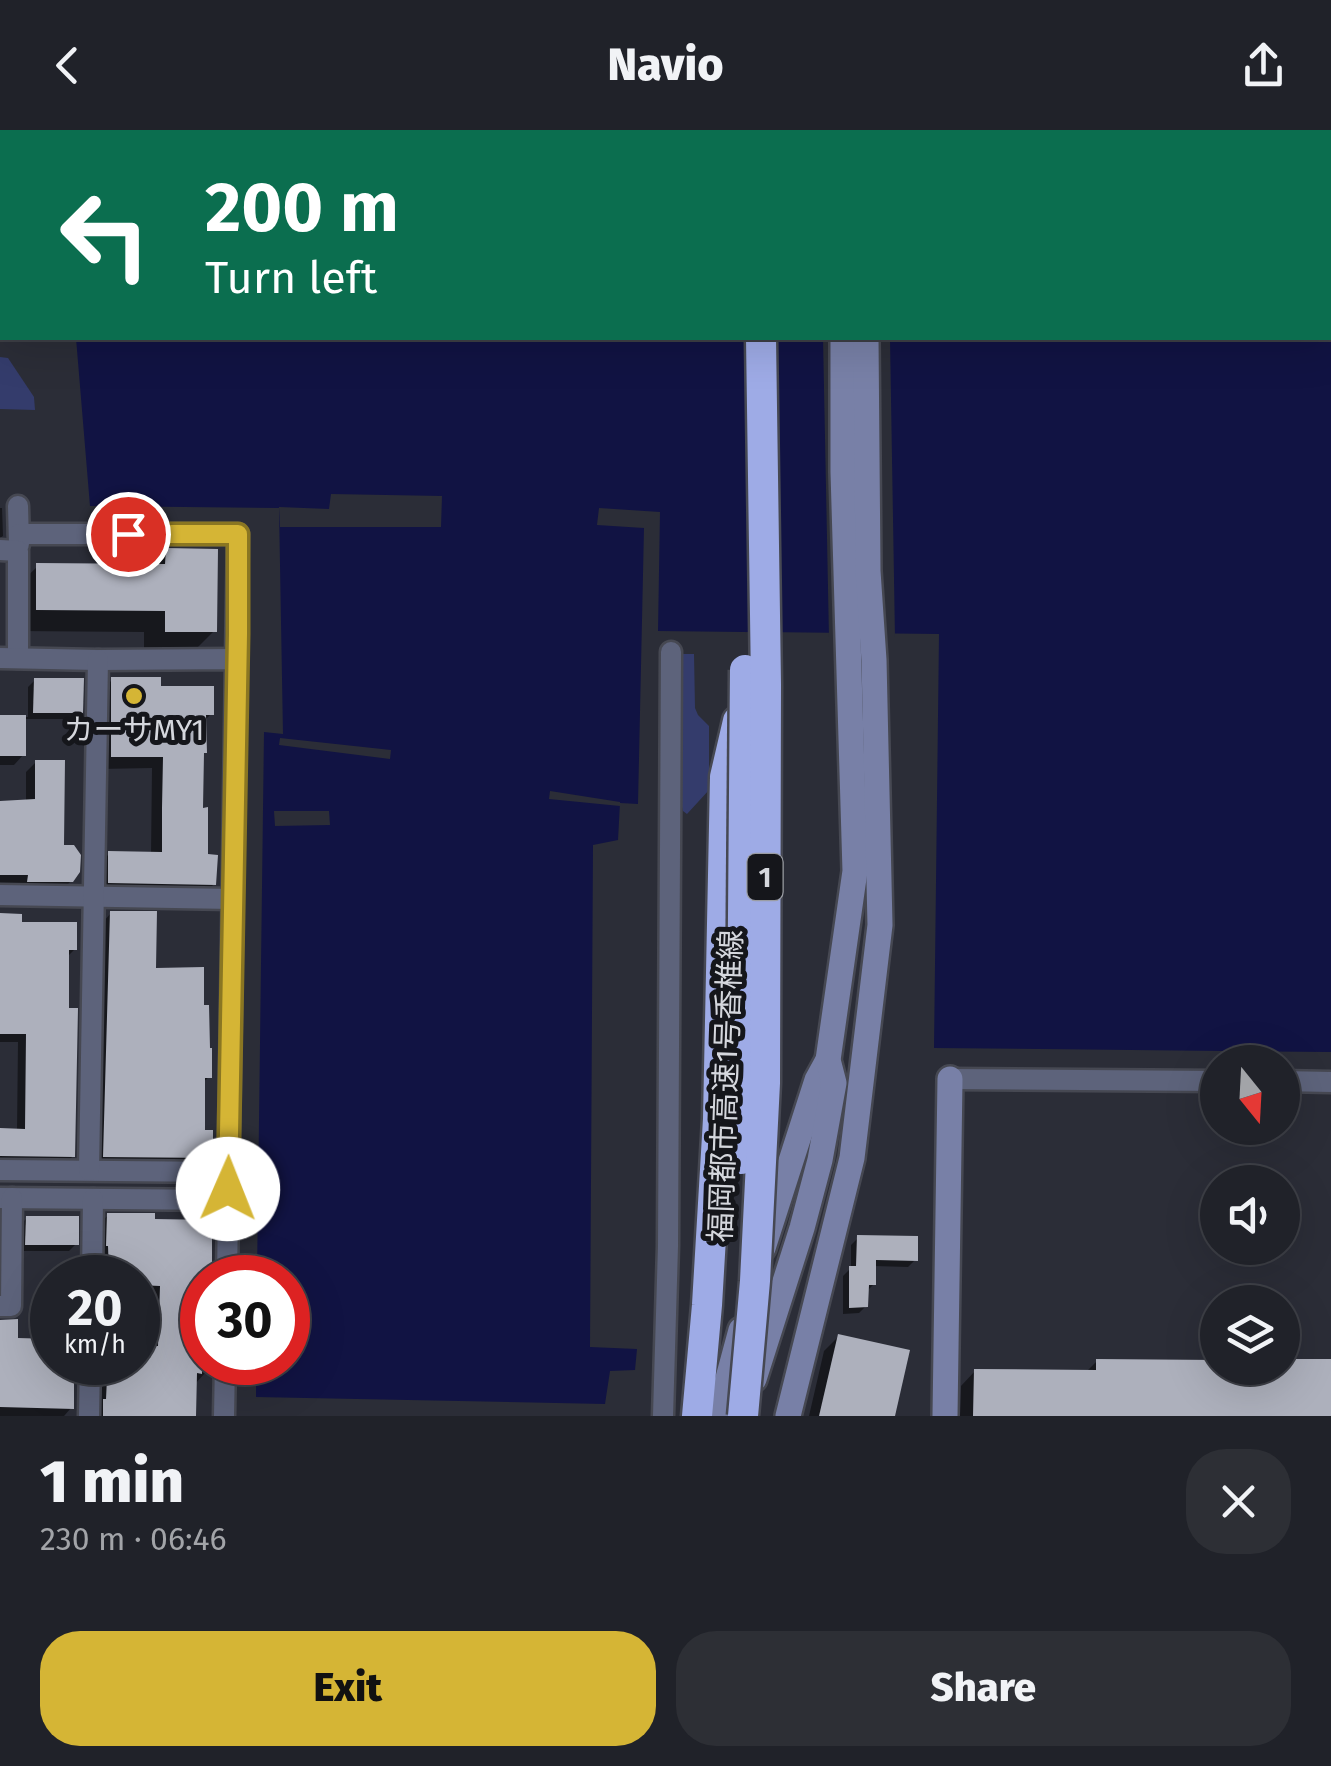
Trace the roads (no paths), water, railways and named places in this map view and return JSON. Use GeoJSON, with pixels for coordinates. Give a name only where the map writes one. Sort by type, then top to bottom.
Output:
{"type":"FeatureCollection","features":[{"type":"Feature","properties":{"kind":"highway","name":"福岡都市高速1号香椎線"},"geometry":{"type":"LineString","coordinates":[[722,1416],[735,1308],[742,1147],[746,340]]}},
{"type":"Feature","properties":{"kind":"highway","name":"福岡都市高速1号香椎線"},"geometry":{"type":"LineString","coordinates":[[742,1416],[755,1281],[765,1083],[766,684],[761,340]]}},
{"type":"Feature","properties":{"kind":"highway"},"geometry":{"type":"LineString","coordinates":[[697,1416],[718,1119],[726,777],[745,686]]}},
{"type":"Feature","properties":{"kind":"street"},"geometry":{"type":"LineString","coordinates":[[722,1416],[721,1404],[767,1236],[817,1080],[828,1060],[855,871],[844,340]]}},
{"type":"Feature","properties":{"kind":"street"},"geometry":{"type":"LineString","coordinates":[[788,1416],[852,1158],[880,925],[868,571],[866,340]]}},
{"type":"Feature","properties":{"kind":"street"},"geometry":{"type":"LineString","coordinates":[[18,506],[12,545],[9,658],[236,658]]}},
{"type":"Feature","properties":{"kind":"street"},"geometry":{"type":"LineString","coordinates":[[12,545],[238,534],[227,1255]]}},
{"type":"Feature","properties":{"kind":"street"},"geometry":{"type":"LineString","coordinates":[[663,1416],[668,1246],[670,652]]}},
{"type":"Feature","properties":{"kind":"street"},"geometry":{"type":"LineString","coordinates":[[89,1170],[98,660]]}},
{"type":"Feature","properties":{"kind":"street"},"geometry":{"type":"LineString","coordinates":[[0,894],[232,900]]}},
{"type":"Feature","properties":{"kind":"street"},"geometry":{"type":"LineString","coordinates":[[742,1416],[820,1160],[834,1083],[828,1060]]}},
{"type":"Feature","properties":{"kind":"street"},"geometry":{"type":"LineString","coordinates":[[945,1416],[950,1079],[1200,1081]]}},
{"type":"Feature","properties":{"kind":"street"},"geometry":{"type":"LineString","coordinates":[[1300,1081],[1331,1082]]}},
{"type":"Feature","properties":{"kind":"street"},"geometry":{"type":"LineString","coordinates":[[0,1170],[228,1172]]}},
{"type":"Feature","properties":{"kind":"street"},"geometry":{"type":"LineString","coordinates":[[0,1306],[10,1306],[6,1198],[228,1200]]}},
{"type":"Feature","properties":{"kind":"street"},"geometry":{"type":"LineString","coordinates":[[92,1255],[93,1199]]}},
{"type":"Feature","properties":{"kind":"street"},"geometry":{"type":"LineString","coordinates":[[89,1416],[90,1385]]}},
{"type":"Feature","properties":{"kind":"street"},"geometry":{"type":"LineString","coordinates":[[224,1416],[225,1385]]}},
{"type":"Feature","properties":{"kind":"place","name":"カーサMY1"},"geometry":{"type":"Point","coordinates":[134,696]}}]}
